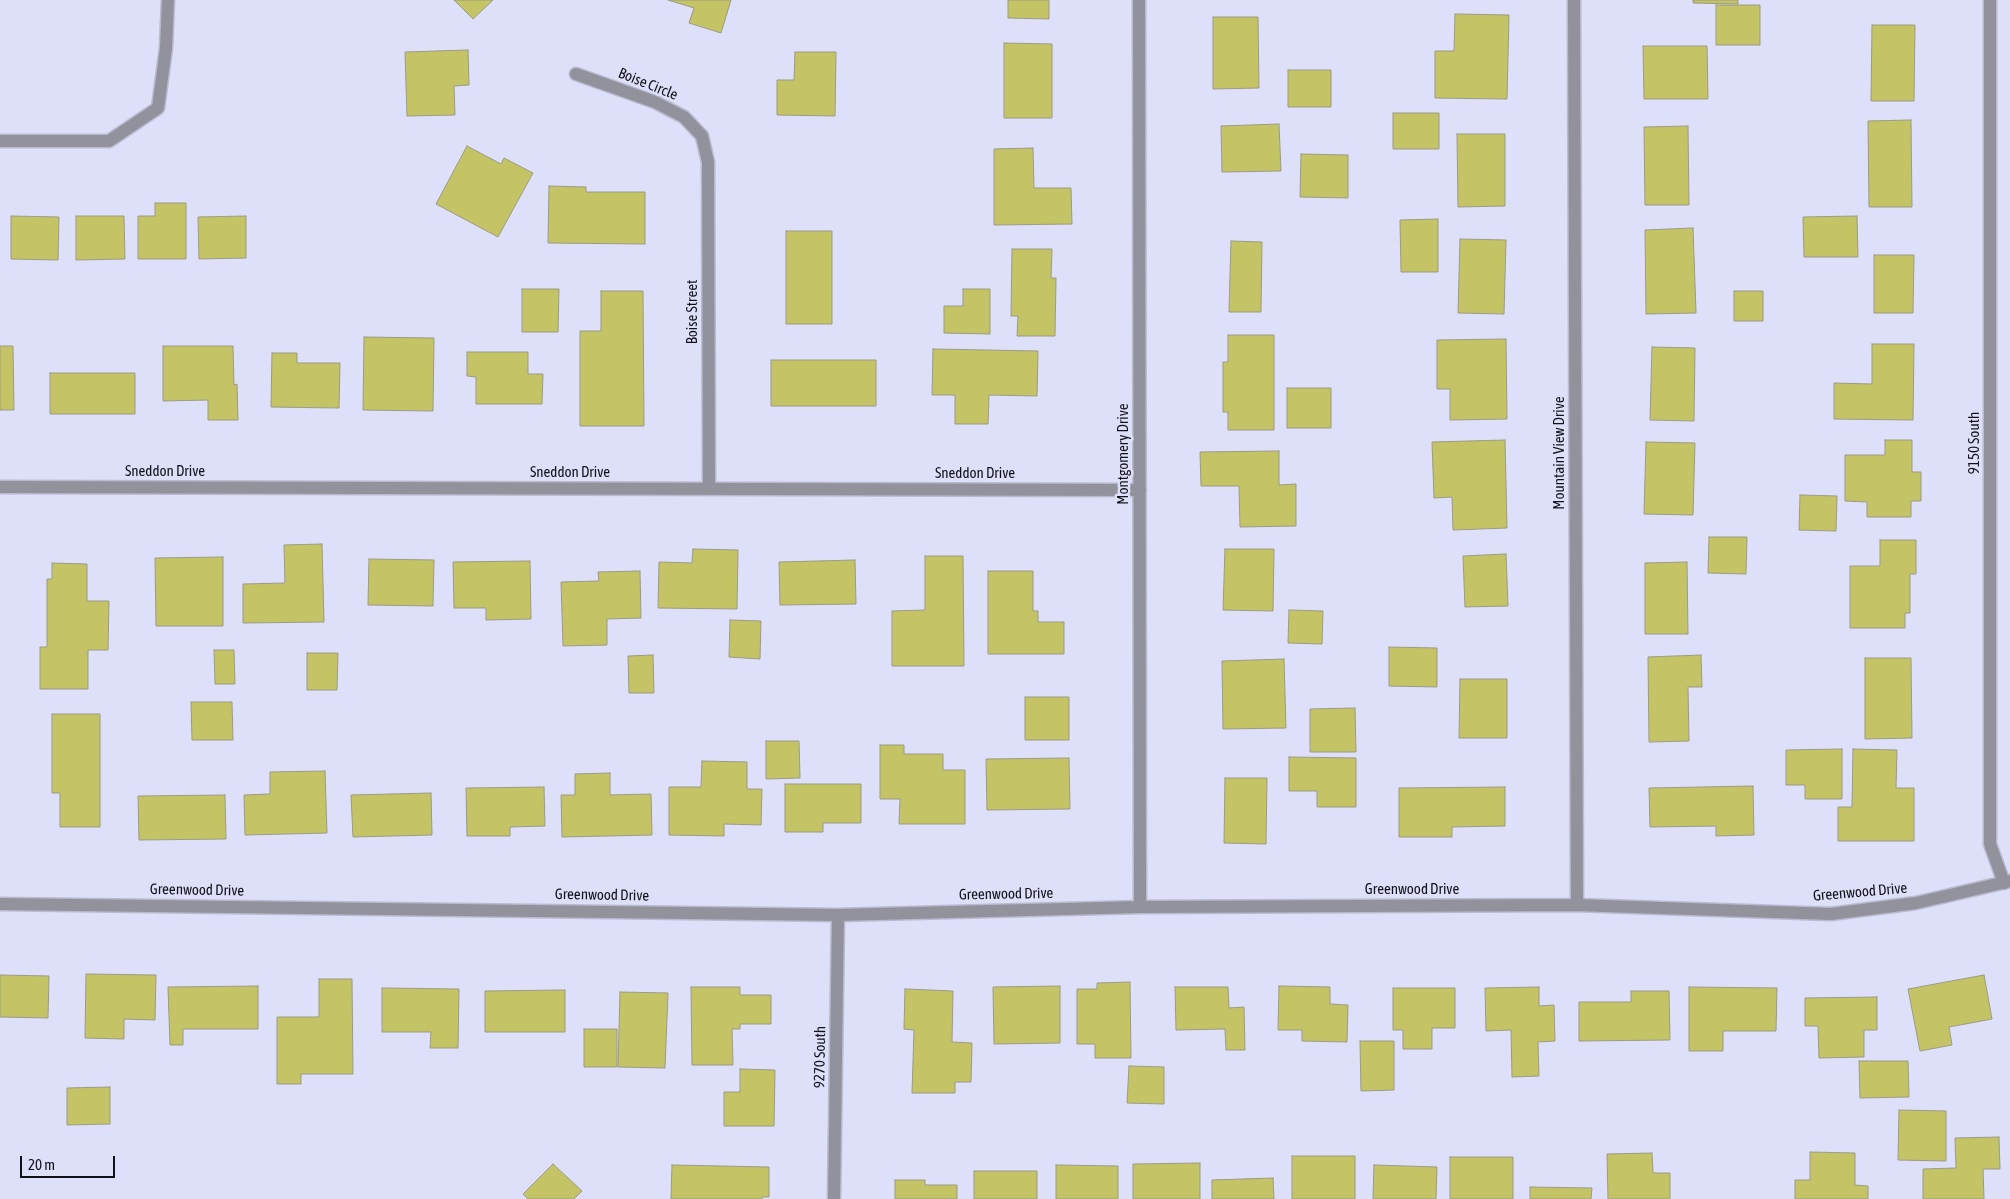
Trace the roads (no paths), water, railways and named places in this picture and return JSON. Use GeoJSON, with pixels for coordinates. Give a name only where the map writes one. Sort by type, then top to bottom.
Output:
{"type":"FeatureCollection","features":[{"type":"Feature","properties":{"kind":"street"},"geometry":{"type":"LineString","coordinates":[[0,141],[109,141],[158,108],[166,48],[168,0]]}},
{"type":"Feature","properties":{"kind":"street","name":"Montgomery Drive"},"geometry":{"type":"LineString","coordinates":[[1139,0],[1140,907]]}},
{"type":"Feature","properties":{"kind":"street","name":"Mountain View Drive"},"geometry":{"type":"LineString","coordinates":[[1574,0],[1577,905]]}},
{"type":"Feature","properties":{"kind":"street","name":"9150 South"},"geometry":{"type":"LineString","coordinates":[[1990,0],[1990,844],[2007,882]]}},
{"type":"Feature","properties":{"kind":"street","name":"Boise Circle"},"geometry":{"type":"LineString","coordinates":[[576,74],[655,102],[684,117],[702,136]]}},
{"type":"Feature","properties":{"kind":"street","name":"Boise Street"},"geometry":{"type":"LineString","coordinates":[[702,136],[708,162],[709,488]]}},
{"type":"Feature","properties":{"kind":"street","name":"Sneddon Drive"},"geometry":{"type":"LineString","coordinates":[[0,487],[1140,490]]}},
{"type":"Feature","properties":{"kind":"street","name":"Greenwood Drive"},"geometry":{"type":"LineString","coordinates":[[0,904],[838,915],[1140,907],[1577,905],[1831,914],[1916,902],[2007,882]]}},
{"type":"Feature","properties":{"kind":"street","name":"9270 South"},"geometry":{"type":"LineString","coordinates":[[834,1199],[838,915]]}}]}
